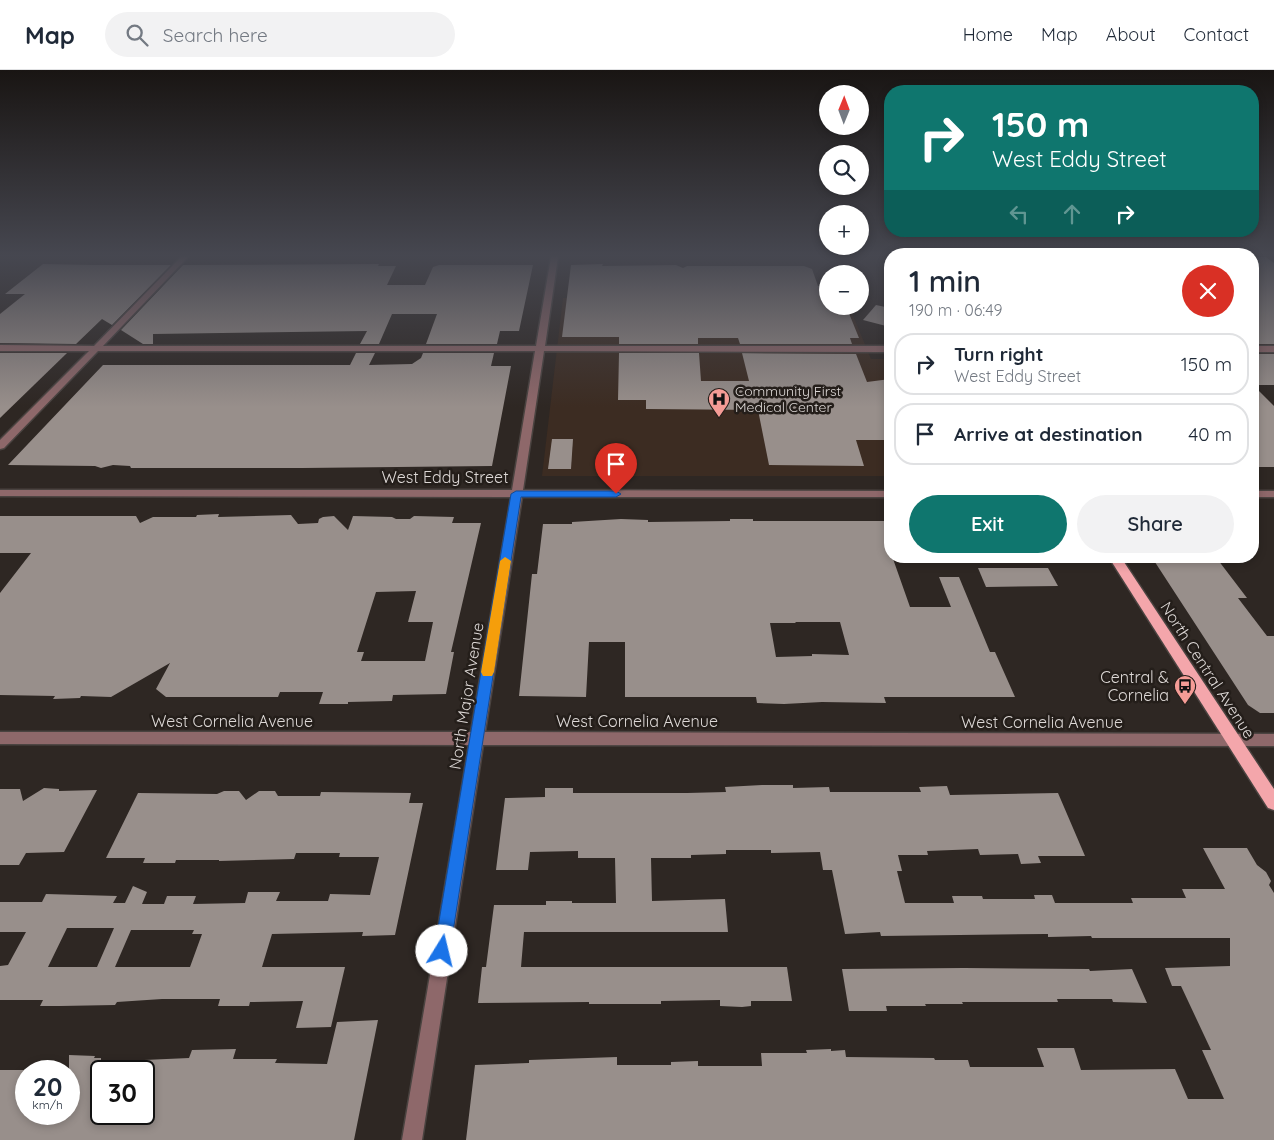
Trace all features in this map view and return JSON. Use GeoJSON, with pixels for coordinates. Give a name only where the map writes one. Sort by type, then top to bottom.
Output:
{"type":"FeatureCollection","features":[{"type":"Feature","properties":{"kind":"main road","name":"North Central Avenue"},"geometry":{"type":"LineString","coordinates":[[1119,563],[1274,803]]}},
{"type":"Feature","properties":{"kind":"street"},"geometry":{"type":"LineString","coordinates":[[0,446],[137,307]]}},
{"type":"Feature","properties":{"kind":"street","name":"North Major Avenue"},"geometry":{"type":"LineString","coordinates":[[412,1140],[547,307]]}},
{"type":"Feature","properties":{"kind":"street"},"geometry":{"type":"LineString","coordinates":[[0,348],[884,349]]}},
{"type":"Feature","properties":{"kind":"street"},"geometry":{"type":"LineString","coordinates":[[1259,349],[1274,349]]}},
{"type":"Feature","properties":{"kind":"street","name":"West Eddy Street"},"geometry":{"type":"LineString","coordinates":[[0,493],[884,494]]}},
{"type":"Feature","properties":{"kind":"street"},"geometry":{"type":"LineString","coordinates":[[1259,494],[1274,494]]}},
{"type":"Feature","properties":{"kind":"street","name":"West Cornelia Avenue"},"geometry":{"type":"LineString","coordinates":[[0,738],[1274,740]]}},
{"type":"Feature","properties":{"kind":"shaded area","name":"Community First Medical Center"},"geometry":{"type":"Polygon","coordinates":[[[562,307],[819,307],[819,315],[853,315],[871,359],[884,359],[884,476],[542,476],[562,307]]]}},
{"type":"Feature","properties":{"kind":"building"},"geometry":{"type":"Polygon","coordinates":[[[9,307],[130,307],[112,325],[102,319],[76,344],[0,343],[0,314],[9,307]]]}},
{"type":"Feature","properties":{"kind":"building"},"geometry":{"type":"Polygon","coordinates":[[[143,307],[524,307],[519,331],[500,331],[497,344],[426,344],[437,314],[392,314],[379,344],[360,344],[367,331],[153,334],[153,344],[143,344],[121,330],[143,307]]]}},
{"type":"Feature","properties":{"kind":"building"},"geometry":{"type":"Polygon","coordinates":[[[566,307],[819,307],[819,315],[850,315],[859,338],[850,338],[852,344],[740,344],[738,338],[698,338],[698,344],[619,344],[619,337],[562,337],[566,307]]]}},
{"type":"Feature","properties":{"kind":"building"},"geometry":{"type":"Polygon","coordinates":[[[874,307],[884,307],[884,325],[863,320],[874,307]]]}},
{"type":"Feature","properties":{"kind":"building"},"geometry":{"type":"Polygon","coordinates":[[[1259,307],[1274,307],[1274,344],[1259,344],[1259,307]]]}},
{"type":"Feature","properties":{"kind":"building"},"geometry":{"type":"Polygon","coordinates":[[[0,353],[67,353],[0,418],[0,353]]]}},
{"type":"Feature","properties":{"kind":"building"},"geometry":{"type":"Polygon","coordinates":[[[356,353],[375,353],[369,365],[412,364],[421,358],[423,353],[494,353],[491,366],[511,366],[492,466],[131,468],[130,466],[113,465],[101,468],[95,466],[8,465],[103,365],[350,365],[356,353]]]}},
{"type":"Feature","properties":{"kind":"building"},"geometry":{"type":"Polygon","coordinates":[[[619,353],[699,353],[701,381],[749,381],[742,353],[856,354],[867,382],[884,380],[884,440],[856,440],[864,466],[769,465],[758,410],[646,409],[646,400],[618,400],[619,353]]]}},
{"type":"Feature","properties":{"kind":"building"},"geometry":{"type":"Polygon","coordinates":[[[1259,354],[1274,354],[1274,385],[1259,385],[1259,354]]]}},
{"type":"Feature","properties":{"kind":"building"},"geometry":{"type":"Polygon","coordinates":[[[1259,391],[1274,406],[1274,467],[1259,467],[1259,391]]]}},
{"type":"Feature","properties":{"kind":"building"},"geometry":{"type":"Polygon","coordinates":[[[552,439],[573,439],[571,469],[548,469],[552,439]]]}},
{"type":"Feature","properties":{"kind":"building"},"geometry":{"type":"Polygon","coordinates":[[[219,514],[218,517],[291,515],[298,524],[318,523],[319,519],[323,517],[334,516],[348,530],[353,516],[392,517],[396,519],[410,519],[414,516],[454,517],[452,523],[481,523],[451,652],[454,652],[446,694],[393,695],[392,701],[348,702],[348,704],[319,704],[323,692],[280,692],[278,697],[166,697],[156,689],[170,663],[111,697],[81,696],[80,698],[53,699],[55,696],[0,695],[0,593],[31,553],[0,553],[0,516],[136,516],[140,523],[153,517],[196,517],[197,515],[219,514]],[[416,591],[376,592],[357,652],[364,652],[361,661],[425,661],[433,622],[408,622],[416,591]]]}},
{"type":"Feature","properties":{"kind":"building"},"geometry":{"type":"Polygon","coordinates":[[[621,519],[648,520],[648,522],[730,521],[730,519],[753,519],[753,521],[884,521],[884,563],[894,563],[910,607],[951,607],[939,577],[959,577],[990,652],[995,652],[1015,697],[884,697],[886,703],[822,702],[784,704],[757,703],[756,697],[625,697],[625,642],[589,642],[586,697],[519,696],[532,574],[537,574],[543,524],[572,524],[572,522],[621,519]],[[840,622],[770,623],[776,657],[812,656],[812,654],[849,655],[840,622]]]}},
{"type":"Feature","properties":{"kind":"building"},"geometry":{"type":"Polygon","coordinates":[[[1156,563],[1220,563],[1247,598],[1238,598],[1267,636],[1274,636],[1274,713],[1260,713],[1248,705],[1156,563]]]}},
{"type":"Feature","properties":{"kind":"building"},"geometry":{"type":"Polygon","coordinates":[[[978,568],[1048,568],[1058,586],[986,587],[978,568]]]}},
{"type":"Feature","properties":{"kind":"building"},"geometry":{"type":"Polygon","coordinates":[[[793,785],[793,788],[829,787],[830,792],[921,792],[919,787],[947,786],[950,795],[1058,793],[1085,856],[1038,856],[1041,863],[1021,864],[1018,854],[980,855],[978,849],[927,851],[928,855],[898,855],[902,871],[897,871],[905,903],[954,903],[952,896],[982,896],[983,899],[1035,899],[1034,895],[1052,895],[1055,903],[1133,903],[1131,898],[1186,898],[1182,889],[1225,889],[1203,848],[1247,848],[1257,865],[1266,872],[1271,881],[1269,885],[1274,893],[1274,1140],[466,1140],[475,1065],[529,1063],[529,1060],[617,1057],[617,1065],[671,1065],[671,1062],[698,1061],[698,1066],[762,1066],[761,1053],[807,1053],[806,1050],[831,1049],[831,1051],[845,1050],[846,1057],[968,1060],[970,1067],[1044,1067],[1037,1048],[1074,1048],[1081,1070],[1175,1069],[1188,1099],[1224,1099],[1202,1050],[1211,1050],[1181,986],[1172,986],[1165,968],[1230,966],[1230,938],[1092,938],[1091,936],[1048,937],[1048,934],[881,936],[880,932],[845,934],[832,870],[823,870],[820,852],[771,853],[771,850],[726,850],[726,854],[691,855],[691,858],[651,858],[652,901],[725,899],[728,932],[524,932],[521,967],[787,967],[792,1001],[751,1001],[751,1006],[742,1007],[720,1006],[720,1000],[661,1001],[661,1004],[589,1004],[589,1002],[478,1003],[482,967],[486,967],[494,905],[546,905],[546,901],[616,903],[615,858],[578,858],[578,851],[530,852],[528,870],[496,870],[505,798],[545,797],[545,788],[573,788],[573,793],[687,793],[726,792],[725,787],[793,785]]]}},
{"type":"Feature","properties":{"kind":"building"},"geometry":{"type":"Polygon","coordinates":[[[44,788],[59,789],[59,791],[97,790],[64,852],[26,853],[19,865],[0,865],[0,789],[20,789],[23,801],[44,788]]]}},
{"type":"Feature","properties":{"kind":"building"},"geometry":{"type":"Polygon","coordinates":[[[224,791],[239,791],[246,800],[259,791],[275,791],[278,796],[320,796],[321,792],[411,793],[409,803],[423,803],[395,935],[362,936],[363,932],[272,934],[262,967],[345,967],[331,1027],[296,1028],[303,1001],[250,1002],[249,1006],[218,1006],[220,999],[162,999],[117,1002],[115,1005],[40,1006],[43,1000],[0,1000],[0,966],[8,965],[26,932],[0,932],[0,902],[42,902],[46,894],[117,896],[113,903],[125,903],[133,886],[147,892],[142,904],[164,904],[167,896],[196,896],[193,904],[245,903],[248,892],[280,892],[276,901],[328,901],[330,894],[370,895],[379,857],[339,857],[340,853],[296,853],[294,859],[176,860],[175,863],[143,863],[145,858],[106,858],[138,793],[217,794],[224,791]],[[67,928],[48,967],[97,967],[114,928],[67,928]],[[131,930],[115,967],[190,967],[202,934],[192,934],[194,930],[131,930]]]}},
{"type":"Feature","properties":{"kind":"building"},"geometry":{"type":"Polygon","coordinates":[[[842,969],[1089,969],[1090,971],[1132,969],[1147,1003],[1113,1002],[1112,999],[1057,999],[1058,1002],[962,1002],[963,1004],[886,1006],[887,1011],[849,1011],[842,969]]]}},
{"type":"Feature","properties":{"kind":"building"},"geometry":{"type":"Polygon","coordinates":[[[378,1020],[354,1140],[0,1140],[0,1070],[15,1070],[15,1125],[80,1125],[80,1060],[69,1060],[69,1055],[101,1058],[101,1060],[90,1060],[90,1125],[155,1125],[155,1060],[144,1060],[189,1058],[192,1050],[236,1049],[233,1059],[277,1059],[275,1063],[327,1064],[337,1022],[378,1020]]]}},
{"type":"Feature","properties":{"kind":"slow traffic"},"geometry":{"type":"LineString","coordinates":[[488,672],[505,561]]}},
{"type":"Feature","properties":{"kind":"place","name":"Community First Medical Center"},"geometry":{"type":"Point","coordinates":[719,418]}},
{"type":"Feature","properties":{"kind":"place","name":"Central & Cornelia"},"geometry":{"type":"Point","coordinates":[1185,705]}},
{"type":"Feature","properties":{"kind":"route"},"geometry":{"type":"LineString","coordinates":[[442,951],[516,494],[616,494]]}}]}
